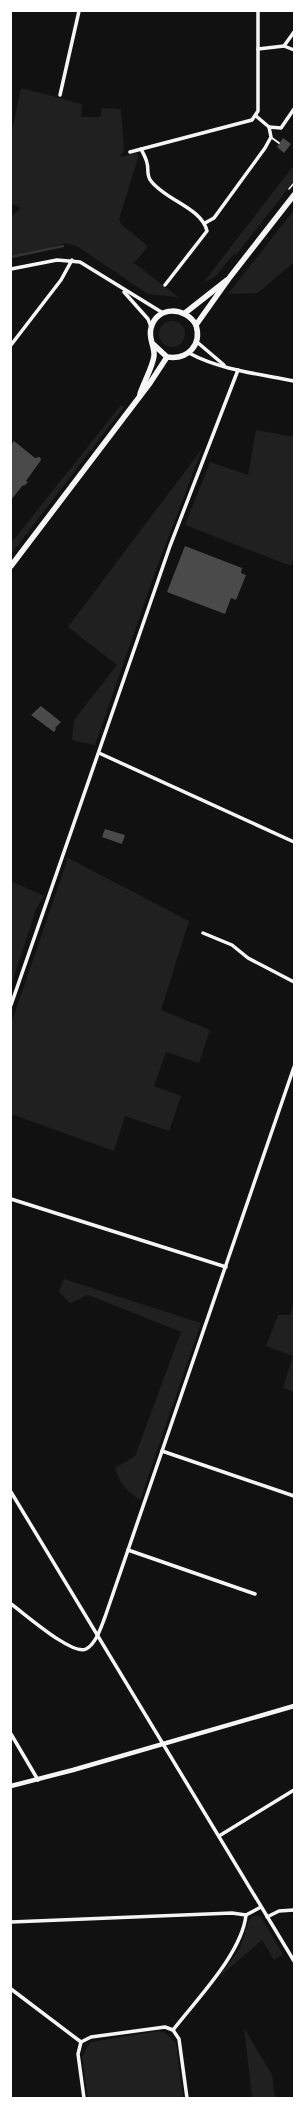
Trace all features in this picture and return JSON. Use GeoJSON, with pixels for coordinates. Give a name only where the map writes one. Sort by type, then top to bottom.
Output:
{"type":"FeatureCollection","features":[{"type":"Feature","properties":{"kind":"main road"},"geometry":{"type":"LineString","coordinates":[[152,343],[168,358],[179,358],[189,353],[197,342],[196,325],[230,277],[294,195]]}},
{"type":"Feature","properties":{"kind":"main road"},"geometry":{"type":"LineString","coordinates":[[185,313],[230,277]]}},
{"type":"Feature","properties":{"kind":"main road"},"geometry":{"type":"LineString","coordinates":[[138,398],[154,356],[151,327],[154,321],[162,313],[173,311],[185,313],[196,325]]}},
{"type":"Feature","properties":{"kind":"main road"},"geometry":{"type":"LineString","coordinates":[[11,566],[168,358]]}},
{"type":"Feature","properties":{"kind":"street"},"geometry":{"type":"LineString","coordinates":[[60,95],[79,11]]}},
{"type":"Feature","properties":{"kind":"street"},"geometry":{"type":"LineString","coordinates":[[130,152],[252,120],[256,116],[258,111],[258,11]]}},
{"type":"Feature","properties":{"kind":"street"},"geometry":{"type":"LineString","coordinates":[[284,46],[294,32]]}},
{"type":"Feature","properties":{"kind":"street"},"geometry":{"type":"LineString","coordinates":[[258,49],[284,46],[294,50]]}},
{"type":"Feature","properties":{"kind":"street"},"geometry":{"type":"LineString","coordinates":[[256,116],[269,127],[281,128],[294,109]]}},
{"type":"Feature","properties":{"kind":"street"},"geometry":{"type":"LineString","coordinates":[[205,223],[214,218],[265,148],[271,137],[269,127]]}},
{"type":"Feature","properties":{"kind":"street"},"geometry":{"type":"LineString","coordinates":[[141,149],[147,163],[150,180],[161,191],[199,217],[205,223],[207,231],[165,285]]}},
{"type":"Feature","properties":{"kind":"street"},"geometry":{"type":"LineString","coordinates":[[11,269],[57,260],[72,260],[88,265],[121,288],[162,313]]}},
{"type":"Feature","properties":{"kind":"street"},"geometry":{"type":"LineString","coordinates":[[11,345],[61,280],[72,260]]}},
{"type":"Feature","properties":{"kind":"street"},"geometry":{"type":"LineString","coordinates":[[121,288],[148,319],[151,327]]}},
{"type":"Feature","properties":{"kind":"street"},"geometry":{"type":"LineString","coordinates":[[197,342],[225,366]]}},
{"type":"Feature","properties":{"kind":"street"},"geometry":{"type":"LineString","coordinates":[[189,353],[238,370],[294,381]]}},
{"type":"Feature","properties":{"kind":"street"},"geometry":{"type":"LineString","coordinates":[[11,1005],[167,553],[238,370]]}},
{"type":"Feature","properties":{"kind":"street"},"geometry":{"type":"LineString","coordinates":[[99,753],[294,842]]}},
{"type":"Feature","properties":{"kind":"street"},"geometry":{"type":"LineString","coordinates":[[203,933],[232,945],[248,958],[294,982]]}},
{"type":"Feature","properties":{"kind":"street"},"geometry":{"type":"LineString","coordinates":[[11,1604],[67,1645],[79,1650],[86,1649],[92,1645],[106,1617],[294,1068]]}},
{"type":"Feature","properties":{"kind":"street"},"geometry":{"type":"LineString","coordinates":[[11,1199],[226,1267]]}},
{"type":"Feature","properties":{"kind":"street"},"geometry":{"type":"LineString","coordinates":[[162,1451],[294,1496]]}},
{"type":"Feature","properties":{"kind":"street"},"geometry":{"type":"LineString","coordinates":[[11,1492],[294,1961]]}},
{"type":"Feature","properties":{"kind":"street"},"geometry":{"type":"LineString","coordinates":[[128,1550],[254,1594]]}},
{"type":"Feature","properties":{"kind":"street"},"geometry":{"type":"LineString","coordinates":[[11,1786],[38,1780],[294,1706]]}},
{"type":"Feature","properties":{"kind":"street"},"geometry":{"type":"LineString","coordinates":[[11,1734],[38,1780]]}},
{"type":"Feature","properties":{"kind":"street"},"geometry":{"type":"LineString","coordinates":[[219,1836],[294,1790]]}},
{"type":"Feature","properties":{"kind":"street"},"geometry":{"type":"LineString","coordinates":[[11,1922],[232,1913],[246,1915],[261,1907]]}},
{"type":"Feature","properties":{"kind":"street"},"geometry":{"type":"LineString","coordinates":[[267,1917],[279,1911],[294,1910]]}},
{"type":"Feature","properties":{"kind":"street"},"geometry":{"type":"LineString","coordinates":[[173,2030],[234,1951],[244,1927],[246,1915]]}},
{"type":"Feature","properties":{"kind":"street"},"geometry":{"type":"LineString","coordinates":[[11,1989],[81,2042]]}},
{"type":"Feature","properties":{"kind":"street"},"geometry":{"type":"LineString","coordinates":[[84,2098],[78,2054],[81,2042],[91,2037],[165,2027],[173,2030],[179,2038],[187,2098]]}},
{"type":"Feature","properties":{"kind":"lane"},"geometry":{"type":"LineString","coordinates":[[271,137],[279,143]]}},
{"type":"Feature","properties":{"kind":"path"},"geometry":{"type":"LineString","coordinates":[[285,195],[294,183]]}},
{"type":"Feature","properties":{"kind":"shaded area"},"geometry":{"type":"Polygon","coordinates":[[[21,88],[82,104],[81,117],[100,117],[102,108],[121,109],[124,150],[120,157],[136,153],[139,155],[119,219],[121,224],[148,246],[137,260],[133,262],[178,297],[148,294],[78,247],[66,243],[11,257],[11,217],[21,208],[11,203],[11,135],[21,88]]]}},
{"type":"Feature","properties":{"kind":"shaded area"},"geometry":{"type":"Polygon","coordinates":[[[294,165],[294,181],[236,255],[234,254],[216,276],[203,283],[294,165]]]}},
{"type":"Feature","properties":{"kind":"shaded area"},"geometry":{"type":"Polygon","coordinates":[[[294,210],[294,262],[258,293],[228,294],[294,210]]]}},
{"type":"Feature","properties":{"kind":"shaded area"},"geometry":{"type":"Polygon","coordinates":[[[172,321],[181,325],[185,334],[181,343],[172,347],[163,343],[159,334],[163,325],[172,321]]]}},
{"type":"Feature","properties":{"kind":"shaded area"},"geometry":{"type":"Polygon","coordinates":[[[121,405],[124,407],[11,554],[11,543],[121,405]]]}},
{"type":"Feature","properties":{"kind":"shaded area"},"geometry":{"type":"Polygon","coordinates":[[[256,430],[294,437],[294,557],[291,566],[185,525],[210,462],[248,475],[256,430]]]}},
{"type":"Feature","properties":{"kind":"shaded area"},"geometry":{"type":"Polygon","coordinates":[[[202,449],[157,567],[95,745],[72,740],[74,720],[117,665],[68,627],[202,449]]]}},
{"type":"Feature","properties":{"kind":"shaded area"},"geometry":{"type":"Polygon","coordinates":[[[68,858],[189,921],[161,1010],[210,1030],[199,1063],[166,1052],[154,1086],[181,1096],[169,1131],[125,1116],[114,1151],[11,1114],[11,1024],[68,858]]]}},
{"type":"Feature","properties":{"kind":"shaded area"},"geometry":{"type":"Polygon","coordinates":[[[11,881],[44,896],[36,909],[11,986],[11,881]]]}},
{"type":"Feature","properties":{"kind":"shaded area"},"geometry":{"type":"Polygon","coordinates":[[[64,1279],[201,1323],[140,1500],[124,1486],[115,1468],[135,1456],[181,1332],[88,1295],[70,1303],[59,1292],[64,1279]]]}},
{"type":"Feature","properties":{"kind":"shaded area"},"geometry":{"type":"Polygon","coordinates":[[[294,1302],[294,1392],[283,1388],[293,1356],[266,1346],[278,1315],[290,1315],[294,1302]]]}},
{"type":"Feature","properties":{"kind":"shaded area"},"geometry":{"type":"Polygon","coordinates":[[[253,1916],[260,1916],[283,1954],[274,1960],[262,1940],[219,1977],[240,1948],[249,1920],[253,1916]]]}},
{"type":"Feature","properties":{"kind":"shaded area"},"geometry":{"type":"Polygon","coordinates":[[[244,2028],[272,2075],[275,2098],[253,2098],[252,2096],[244,2028]]]}},
{"type":"Feature","properties":{"kind":"shaded area"},"geometry":{"type":"Polygon","coordinates":[[[159,2031],[165,2033],[176,2043],[183,2098],[88,2098],[82,2056],[91,2042],[159,2031]]]}},
{"type":"Feature","properties":{"kind":"building"},"geometry":{"type":"Polygon","coordinates":[[[283,138],[291,144],[284,153],[277,147],[283,138]]]}},
{"type":"Feature","properties":{"kind":"building"},"geometry":{"type":"Polygon","coordinates":[[[14,441],[35,458],[40,457],[41,460],[26,481],[28,482],[24,486],[23,485],[11,500],[11,445],[14,441]]]}},
{"type":"Feature","properties":{"kind":"building"},"geometry":{"type":"Polygon","coordinates":[[[185,546],[242,568],[241,573],[246,575],[236,600],[231,598],[225,614],[167,592],[185,546]]]}},
{"type":"Feature","properties":{"kind":"building"},"geometry":{"type":"Polygon","coordinates":[[[41,706],[61,722],[55,728],[56,729],[54,732],[31,715],[41,706]]]}},
{"type":"Feature","properties":{"kind":"building"},"geometry":{"type":"Polygon","coordinates":[[[105,829],[125,835],[122,844],[102,837],[105,829]]]}},
{"type":"Feature","properties":{"kind":"waterway"},"geometry":{"type":"LineString","coordinates":[[11,257],[63,246]]}}]}
